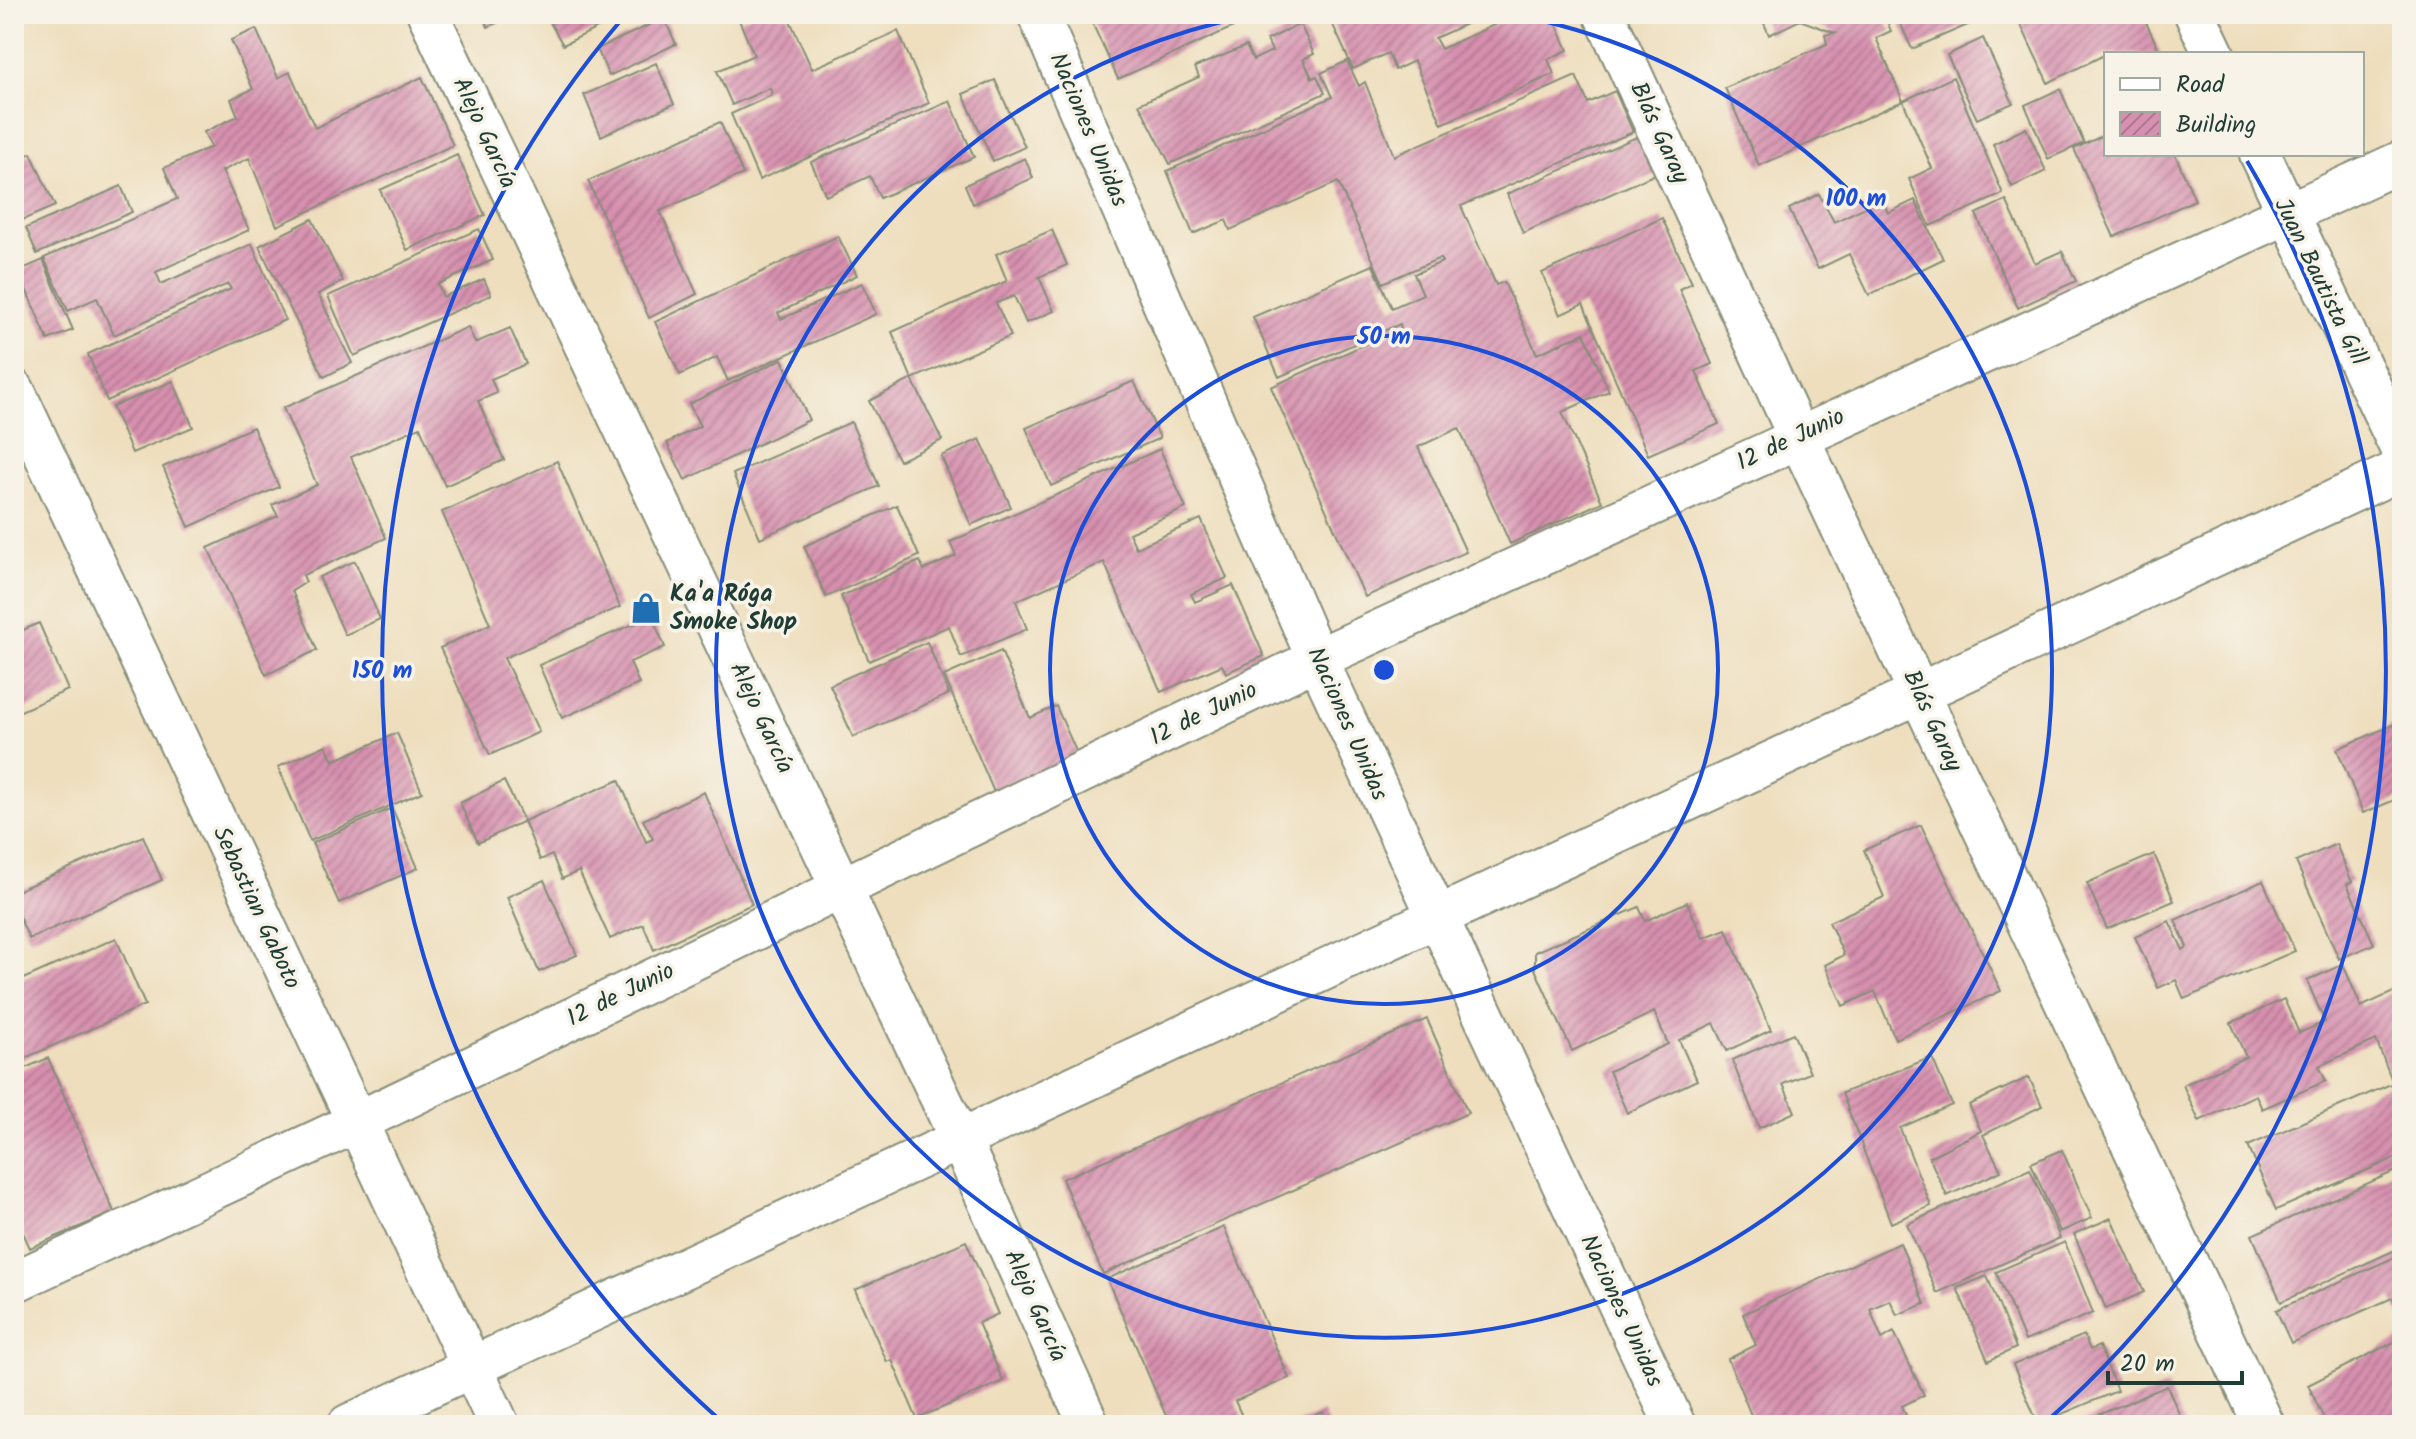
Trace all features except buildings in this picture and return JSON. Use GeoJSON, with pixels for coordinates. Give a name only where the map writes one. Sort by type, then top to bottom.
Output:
{"type":"FeatureCollection","features":[{"type":"Feature","properties":{"kind":"street","name":"Alejo García"},"geometry":{"type":"LineString","coordinates":[[428,14],[959,1137],[1089,1425]]}},
{"type":"Feature","properties":{"kind":"street","name":"Naciones Unidas"},"geometry":{"type":"LineString","coordinates":[[1038,14],[1317,659],[1436,920],[1675,1425]]}},
{"type":"Feature","properties":{"kind":"street","name":"Blás Garay"},"geometry":{"type":"LineString","coordinates":[[1604,14],[1798,436],[2264,1425]]}},
{"type":"Feature","properties":{"kind":"street"},"geometry":{"type":"LineString","coordinates":[[2195,14],[2213,52]]}},
{"type":"Feature","properties":{"kind":"street","name":"Juan Bautista Gill"},"geometry":{"type":"LineString","coordinates":[[2261,156],[2402,452]]}},
{"type":"Feature","properties":{"kind":"street","name":"12 de Junio"},"geometry":{"type":"LineString","coordinates":[[14,1282],[357,1122],[1317,659],[2402,161]]}},
{"type":"Feature","properties":{"kind":"street","name":"Sebastian Gaboto"},"geometry":{"type":"LineString","coordinates":[[14,390],[499,1425]]}},
{"type":"Feature","properties":{"kind":"street"},"geometry":{"type":"LineString","coordinates":[[348,1425],[959,1137],[1436,920],[2402,469]]}},
{"type":"Feature","properties":{"kind":"place","name":"Ka'a Róga Smoke Shop"},"geometry":{"type":"Point","coordinates":[646,608]}}]}
